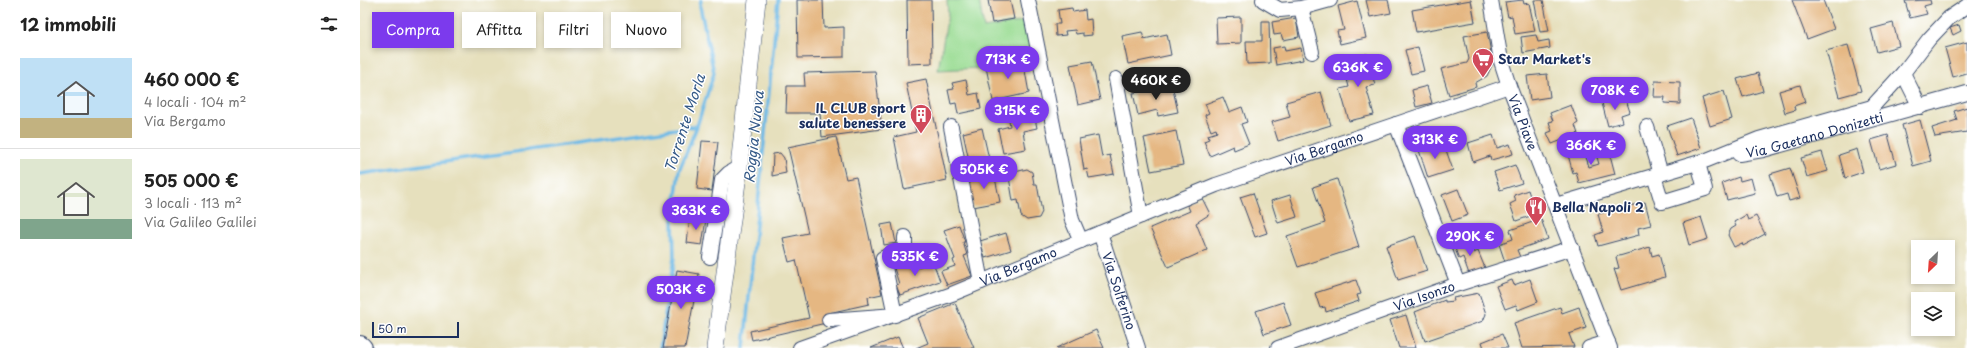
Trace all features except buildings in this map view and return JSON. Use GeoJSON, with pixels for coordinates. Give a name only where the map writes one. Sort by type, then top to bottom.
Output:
{"type":"FeatureCollection","features":[{"type":"Feature","properties":{"kind":"main road"},"geometry":{"type":"LineString","coordinates":[[748,0],[754,20]]}},
{"type":"Feature","properties":{"kind":"main road"},"geometry":{"type":"LineString","coordinates":[[715,348],[739,167],[757,0]]}},
{"type":"Feature","properties":{"kind":"street"},"geometry":{"type":"LineString","coordinates":[[1028,0],[1072,220],[1081,241]]}},
{"type":"Feature","properties":{"kind":"street"},"geometry":{"type":"LineString","coordinates":[[1264,0],[1280,10],[1301,8],[1330,0]]}},
{"type":"Feature","properties":{"kind":"street","name":"Via Piave"},"geometry":{"type":"LineString","coordinates":[[1491,0],[1501,61],[1509,86],[1609,345]]}},
{"type":"Feature","properties":{"kind":"street","name":"Via Gaetano Donizetti"},"geometry":{"type":"LineString","coordinates":[[1556,205],[1703,161],[1760,140],[1872,107],[1949,18],[1967,6]]}},
{"type":"Feature","properties":{"kind":"street"},"geometry":{"type":"LineString","coordinates":[[1301,8],[1312,52]]}},
{"type":"Feature","properties":{"kind":"street"},"geometry":{"type":"LineString","coordinates":[[1903,73],[1920,107]]}},
{"type":"Feature","properties":{"kind":"street"},"geometry":{"type":"LineString","coordinates":[[1116,79],[1141,216]]}},
{"type":"Feature","properties":{"kind":"street","name":"Via Bergamo"},"geometry":{"type":"LineString","coordinates":[[800,348],[895,315],[981,282],[1223,182],[1509,86]]}},
{"type":"Feature","properties":{"kind":"street","name":"Via Gaetano Donizetti"},"geometry":{"type":"LineString","coordinates":[[1703,161],[1763,150],[1920,107],[1967,92]]}},
{"type":"Feature","properties":{"kind":"street"},"geometry":{"type":"LineString","coordinates":[[1396,124],[1458,284]]}},
{"type":"Feature","properties":{"kind":"street"},"geometry":{"type":"LineString","coordinates":[[951,127],[981,282]]}},
{"type":"Feature","properties":{"kind":"street"},"geometry":{"type":"LineString","coordinates":[[1647,127],[1658,175],[1662,202],[1705,190],[1703,161]]}},
{"type":"Feature","properties":{"kind":"street"},"geometry":{"type":"LineString","coordinates":[[710,257],[722,180],[729,173],[739,167]]}},
{"type":"Feature","properties":{"kind":"street","name":"Via Solferino"},"geometry":{"type":"LineString","coordinates":[[1100,233],[1138,348]]}},
{"type":"Feature","properties":{"kind":"street"},"geometry":{"type":"LineString","coordinates":[[895,315],[883,258],[905,248],[905,238]]}},
{"type":"Feature","properties":{"kind":"street","name":"Via Isonzo"},"geometry":{"type":"LineString","coordinates":[[1278,348],[1458,284],[1572,248]]}},
{"type":"Feature","properties":{"kind":"street","name":"Via Bergamo"},"geometry":{"type":"LineString","coordinates":[[829,320],[895,315]]}},
{"type":"Feature","properties":{"kind":"street"},"geometry":{"type":"LineString","coordinates":[[1589,348],[1609,345]]}},
{"type":"Feature","properties":{"kind":"green space"},"geometry":{"type":"Polygon","coordinates":[[[947,0],[979,0],[984,28],[1026,21],[1033,52],[977,60],[980,68],[938,70],[948,15],[947,0]]]}},
{"type":"Feature","properties":{"kind":"waterway","name":"Torrente Morla"},"geometry":{"type":"LineString","coordinates":[[660,348],[674,258],[673,218],[679,171],[697,126],[714,73],[700,6],[701,0]]}},
{"type":"Feature","properties":{"kind":"waterway","name":"Roggia Nuova"},"geometry":{"type":"LineString","coordinates":[[744,348],[778,0]]}},
{"type":"Feature","properties":{"kind":"waterway"},"geometry":{"type":"LineString","coordinates":[[360,174],[697,126]]}},
{"type":"Feature","properties":{"kind":"place","name":"Star Market's"},"geometry":{"type":"Point","coordinates":[1483,78]}},
{"type":"Feature","properties":{"kind":"place","name":"IL CLUB sport salute benessere"},"geometry":{"type":"Point","coordinates":[921,134]}},
{"type":"Feature","properties":{"kind":"place","name":"Bella Napoli 2"},"geometry":{"type":"Point","coordinates":[1536,226]}}]}
